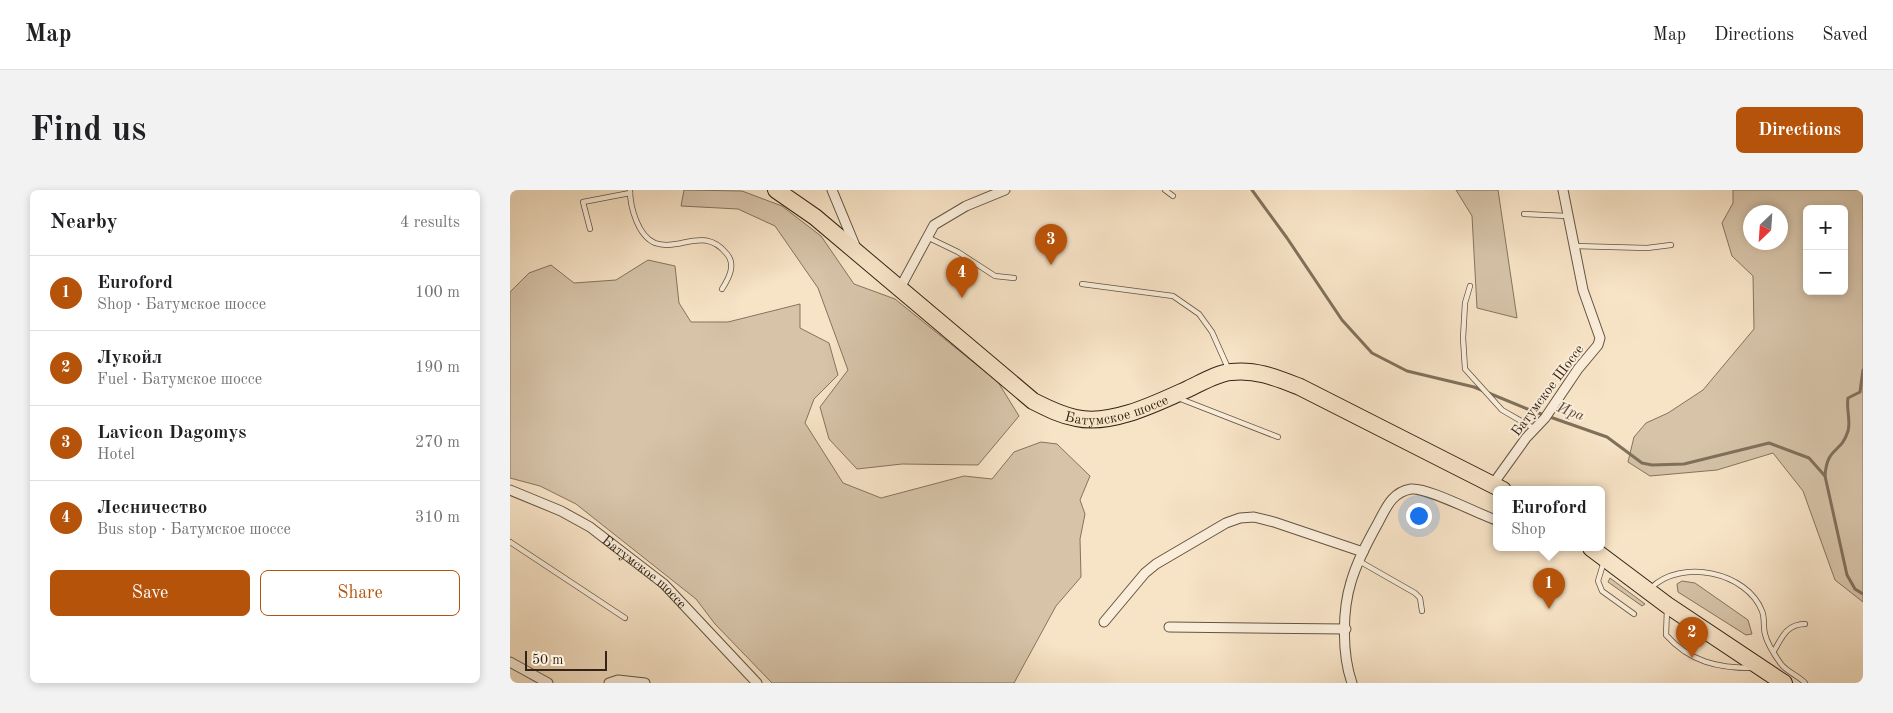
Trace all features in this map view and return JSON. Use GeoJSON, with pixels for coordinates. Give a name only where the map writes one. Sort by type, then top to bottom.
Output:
{"type":"FeatureCollection","features":[{"type":"Feature","properties":{"kind":"highway","name":"Батумское шоссе"},"geometry":{"type":"LineString","coordinates":[[776,190],[816,217],[1034,401],[1055,412],[1078,419],[1102,418],[1130,413],[1229,372],[1255,372],[1271,375],[1300,387],[1496,486]]}},
{"type":"Feature","properties":{"kind":"highway"},"geometry":{"type":"LineString","coordinates":[[1595,551],[1667,605],[1784,683]]}},
{"type":"Feature","properties":{"kind":"street"},"geometry":{"type":"LineString","coordinates":[[832,190],[858,253]]}},
{"type":"Feature","properties":{"kind":"street"},"geometry":{"type":"LineString","coordinates":[[900,288],[934,225],[966,206],[1005,190]]}},
{"type":"Feature","properties":{"kind":"street","name":"Батумское Шоссе"},"geometry":{"type":"LineString","coordinates":[[1499,486],[1535,429],[1545,418],[1578,369],[1598,345],[1600,338],[1583,290],[1563,190]]}},
{"type":"Feature","properties":{"kind":"street"},"geometry":{"type":"LineString","coordinates":[[1352,683],[1346,664],[1346,629],[1350,582],[1363,552],[1394,496],[1413,489],[1440,497],[1493,519]]}},
{"type":"Feature","properties":{"kind":"street","name":"Батумское шоссе"},"geometry":{"type":"LineString","coordinates":[[510,490],[561,511],[590,527],[664,584],[757,683]]}},
{"type":"Feature","properties":{"kind":"street"},"geometry":{"type":"LineString","coordinates":[[1104,622],[1145,573],[1156,564],[1226,523],[1240,518],[1254,517],[1274,522],[1363,552]]}},
{"type":"Feature","properties":{"kind":"street"},"geometry":{"type":"LineString","coordinates":[[1169,627],[1346,629]]}},
{"type":"Feature","properties":{"kind":"street"},"geometry":{"type":"LineString","coordinates":[[510,662],[548,683]]}},
{"type":"Feature","properties":{"kind":"street"},"geometry":{"type":"LineString","coordinates":[[608,683],[618,680],[645,683]]}},
{"type":"Feature","properties":{"kind":"lane"},"geometry":{"type":"LineString","coordinates":[[1165,190],[1173,196]]}},
{"type":"Feature","properties":{"kind":"lane"},"geometry":{"type":"LineString","coordinates":[[590,229],[583,202],[630,192],[635,216],[644,234],[654,242],[665,245],[694,239],[709,241],[722,247],[730,258],[731,270],[722,288]]}},
{"type":"Feature","properties":{"kind":"lane"},"geometry":{"type":"LineString","coordinates":[[1524,214],[1567,216]]}},
{"type":"Feature","properties":{"kind":"lane"},"geometry":{"type":"LineString","coordinates":[[927,237],[958,252],[995,276],[1014,278]]}},
{"type":"Feature","properties":{"kind":"lane"},"geometry":{"type":"LineString","coordinates":[[1574,246],[1647,248],[1671,245]]}},
{"type":"Feature","properties":{"kind":"lane"},"geometry":{"type":"LineString","coordinates":[[1082,284],[1172,296],[1199,314],[1212,332],[1229,372]]}},
{"type":"Feature","properties":{"kind":"lane"},"geometry":{"type":"LineString","coordinates":[[1470,286],[1465,303],[1463,338],[1465,369],[1502,410],[1535,429]]}},
{"type":"Feature","properties":{"kind":"lane"},"geometry":{"type":"LineString","coordinates":[[1172,396],[1278,437]]}},
{"type":"Feature","properties":{"kind":"lane"},"geometry":{"type":"LineString","coordinates":[[510,542],[625,618]]}},
{"type":"Feature","properties":{"kind":"lane"},"geometry":{"type":"LineString","coordinates":[[1605,558],[1598,581],[1602,591],[1634,614]]}},
{"type":"Feature","properties":{"kind":"lane"},"geometry":{"type":"LineString","coordinates":[[1359,561],[1415,592],[1420,598],[1422,611]]}},
{"type":"Feature","properties":{"kind":"lane"},"geometry":{"type":"LineString","coordinates":[[1649,591],[1660,580],[1682,573],[1704,572],[1730,579],[1748,590],[1763,612],[1765,636],[1782,665],[1805,683]]}},
{"type":"Feature","properties":{"kind":"lane"},"geometry":{"type":"LineString","coordinates":[[1667,605],[1666,635],[1682,650],[1701,662],[1715,666],[1759,667]]}},
{"type":"Feature","properties":{"kind":"lane"},"geometry":{"type":"LineString","coordinates":[[1774,651],[1788,627],[1796,624],[1805,624]]}},
{"type":"Feature","properties":{"kind":"shaded area"},"geometry":{"type":"Polygon","coordinates":[[[684,190],[742,191],[782,206],[821,236],[854,284],[895,299],[998,382],[1019,416],[978,465],[902,464],[857,469],[829,439],[820,407],[848,370],[818,288],[775,226],[738,209],[681,206],[684,190]]]}},
{"type":"Feature","properties":{"kind":"shaded area"},"geometry":{"type":"Polygon","coordinates":[[[1456,190],[1498,190],[1517,318],[1477,308],[1472,216],[1456,190]]]}},
{"type":"Feature","properties":{"kind":"shaded area"},"geometry":{"type":"Polygon","coordinates":[[[1733,190],[1863,190],[1863,602],[1835,580],[1803,491],[1773,453],[1717,470],[1650,476],[1628,462],[1634,437],[1646,423],[1668,413],[1703,390],[1754,329],[1753,276],[1732,256],[1722,223],[1733,203],[1733,190]]]}},
{"type":"Feature","properties":{"kind":"shaded area"},"geometry":{"type":"Polygon","coordinates":[[[648,260],[675,266],[679,303],[691,322],[728,322],[800,304],[800,328],[829,343],[838,375],[814,399],[805,423],[843,483],[881,498],[964,476],[992,479],[1014,452],[1041,442],[1057,444],[1090,476],[1080,500],[1085,514],[1080,539],[1081,577],[1056,606],[1014,683],[772,683],[715,624],[696,599],[576,504],[540,486],[510,478],[510,292],[529,273],[551,265],[574,283],[616,280],[648,260]]]}},
{"type":"Feature","properties":{"kind":"shaded area"},"geometry":{"type":"Polygon","coordinates":[[[1610,578],[1645,604],[1642,606],[1608,582],[1610,578]]]}},
{"type":"Feature","properties":{"kind":"shaded area"},"geometry":{"type":"Polygon","coordinates":[[[1682,581],[1695,583],[1748,620],[1752,634],[1746,635],[1678,592],[1677,584],[1682,581]]]}},
{"type":"Feature","properties":{"kind":"waterway","name":"Ира"},"geometry":{"type":"LineString","coordinates":[[1252,190],[1342,320],[1372,353],[1407,371],[1474,387],[1530,410],[1607,437],[1642,463],[1652,465],[1684,464],[1769,443],[1809,458],[1825,476],[1847,575],[1855,589],[1863,594]]}},
{"type":"Feature","properties":{"kind":"waterway"},"geometry":{"type":"LineString","coordinates":[[1825,476],[1828,460],[1842,444],[1848,431],[1848,398],[1860,392],[1863,370]]}},
{"type":"Feature","properties":{"kind":"place","name":"Lavicon Dagomys"},"geometry":{"type":"Point","coordinates":[1051,265]}},
{"type":"Feature","properties":{"kind":"place","name":"Лесничество"},"geometry":{"type":"Point","coordinates":[962,298]}},
{"type":"Feature","properties":{"kind":"place","name":"Euroford"},"geometry":{"type":"Point","coordinates":[1549,609]}},
{"type":"Feature","properties":{"kind":"place","name":"Лукойл"},"geometry":{"type":"Point","coordinates":[1692,658]}}]}
